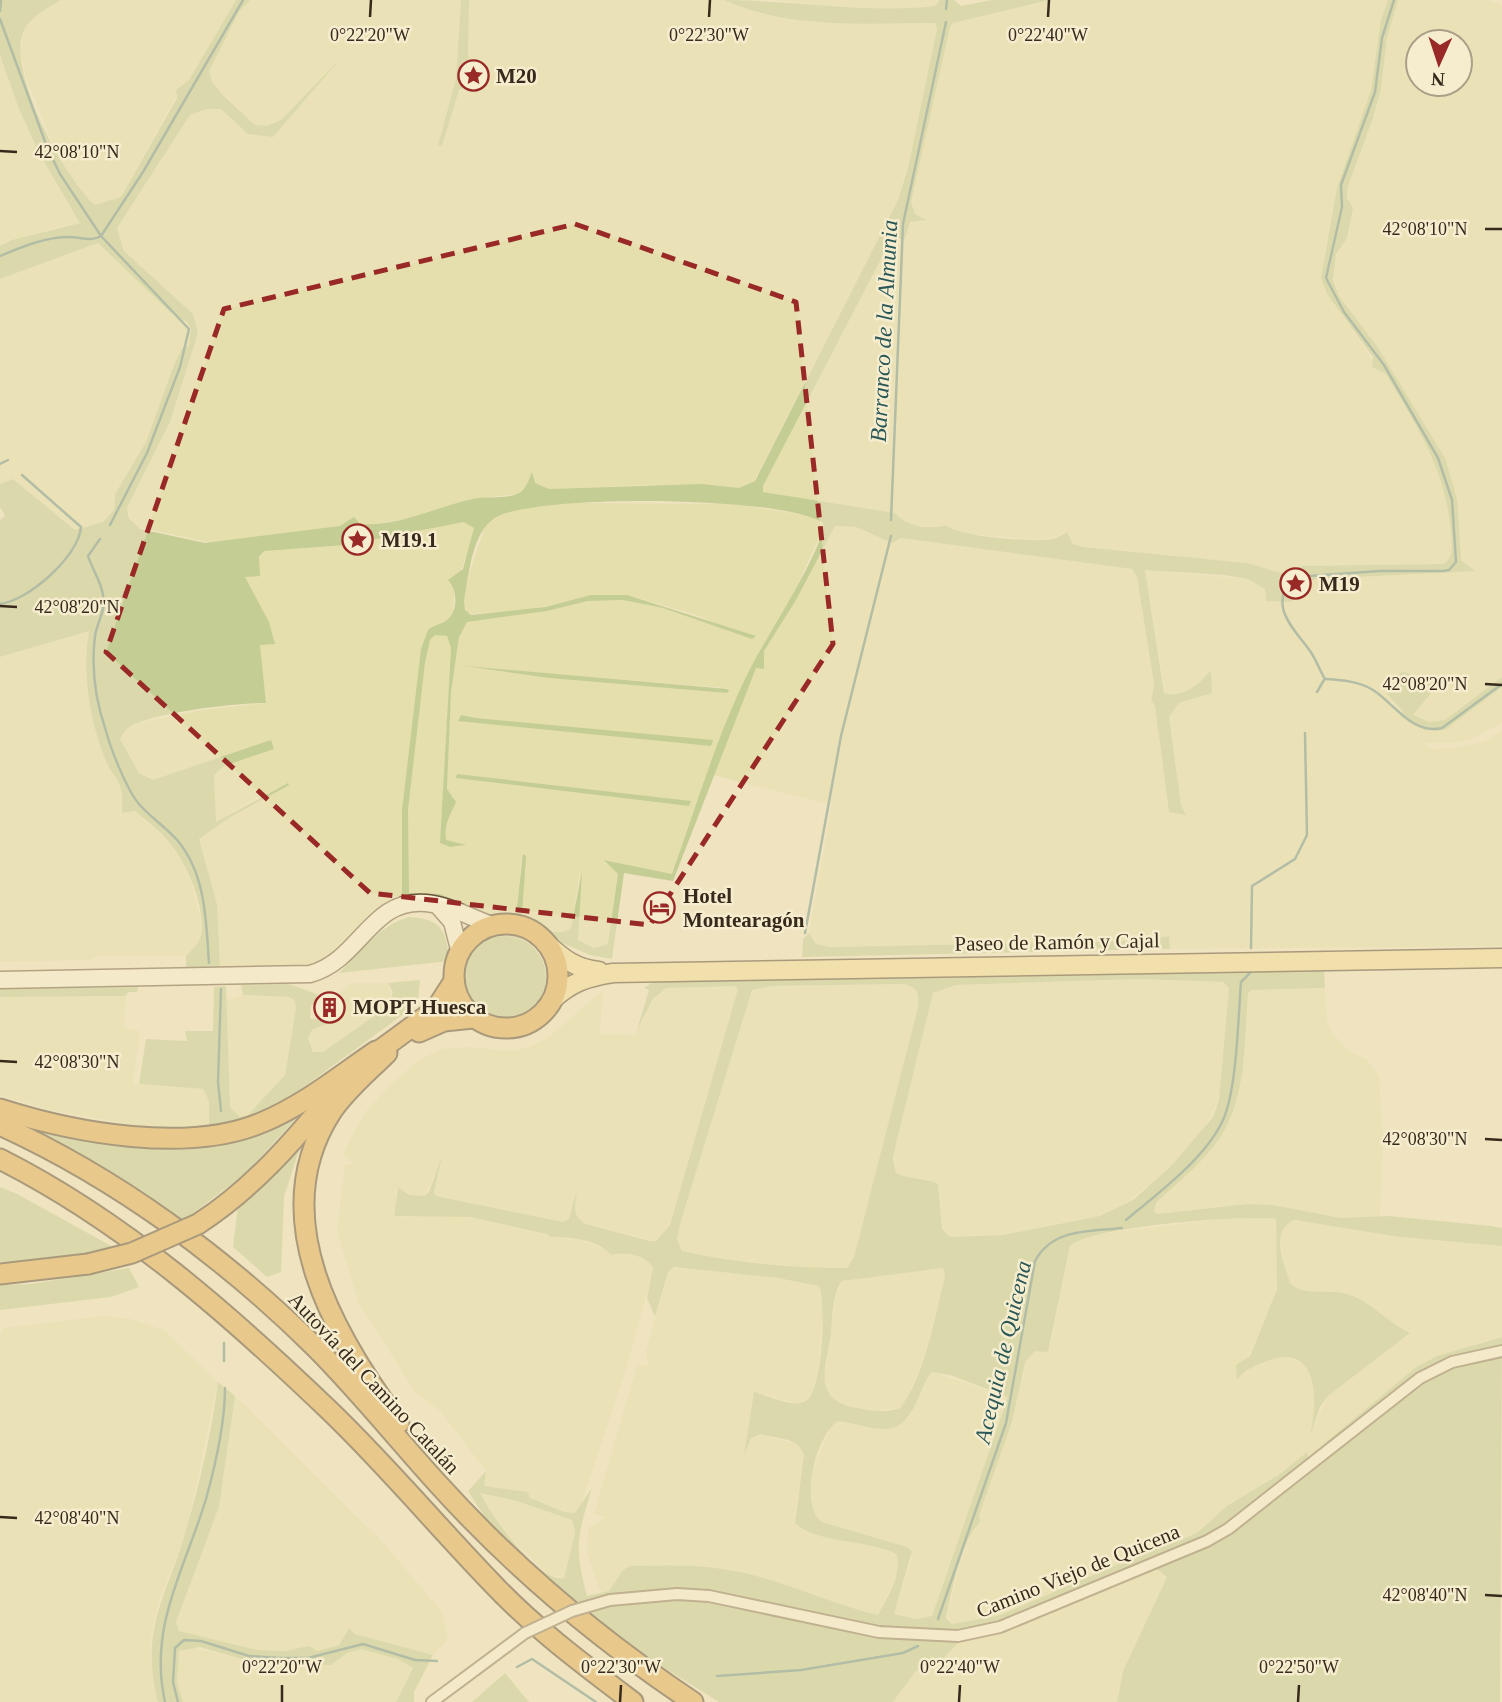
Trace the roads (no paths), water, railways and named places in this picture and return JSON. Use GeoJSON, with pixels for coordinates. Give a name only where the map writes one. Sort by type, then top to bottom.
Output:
{"type":"FeatureCollection","features":[{"type":"Feature","properties":{"kind":"highway"},"geometry":{"type":"LineString","coordinates":[[0,1109],[107,1133],[185,1137],[225,1133],[261,1124],[287,1111],[440,1015],[454,981],[460,953],[468,940],[494,926],[523,927],[547,944],[557,965],[556,989],[552,1000],[534,1020],[522,1025],[496,1027],[473,1018],[440,1015]]}},
{"type":"Feature","properties":{"kind":"highway"},"geometry":{"type":"LineString","coordinates":[[454,981],[457,994],[473,1018]]}},
{"type":"Feature","properties":{"kind":"highway"},"geometry":{"type":"LineString","coordinates":[[0,1274],[88,1264],[132,1253],[198,1224],[233,1200],[267,1167],[340,1085],[383,1051]]}},
{"type":"Feature","properties":{"kind":"highway"},"geometry":{"type":"LineString","coordinates":[[383,1051],[338,1103],[312,1158],[304,1209],[306,1238],[322,1296],[334,1322],[375,1391],[403,1428],[500,1539],[590,1627],[693,1702]]}},
{"type":"Feature","properties":{"kind":"highway","name":"Autovía del Camino Catalán"},"geometry":{"type":"LineString","coordinates":[[0,1125],[72,1162],[157,1215],[254,1292],[315,1348],[440,1486],[544,1589],[594,1634],[693,1702]]}},
{"type":"Feature","properties":{"kind":"highway"},"geometry":{"type":"LineString","coordinates":[[0,1159],[85,1207],[154,1255],[332,1413],[493,1584],[594,1673],[632,1702]]}},
{"type":"Feature","properties":{"kind":"highway"},"geometry":{"type":"LineString","coordinates":[[0,1174],[71,1207],[154,1255]]}},
{"type":"Feature","properties":{"kind":"main road"},"geometry":{"type":"LineString","coordinates":[[547,944],[567,962],[584,970],[613,973]]}},
{"type":"Feature","properties":{"kind":"main road","name":"Paseo de Ramón y Cajal"},"geometry":{"type":"LineString","coordinates":[[613,973],[1502,958]]}},
{"type":"Feature","properties":{"kind":"main road"},"geometry":{"type":"LineString","coordinates":[[552,1000],[570,984],[583,978],[613,973]]}},
{"type":"Feature","properties":{"kind":"street"},"geometry":{"type":"LineString","coordinates":[[0,980],[300,976],[319,971],[339,961],[386,913],[405,905],[436,905],[494,926]]}},
{"type":"Feature","properties":{"kind":"street"},"geometry":{"type":"LineString","coordinates":[[436,905],[452,922],[460,953]]}},
{"type":"Feature","properties":{"kind":"street","name":"Camino Viejo de Quicena"},"geometry":{"type":"LineString","coordinates":[[432,1702],[525,1633],[572,1611],[610,1600],[677,1594],[709,1596],[879,1632],[937,1637],[1000,1627],[1207,1541],[1228,1529],[1427,1374],[1452,1363],[1502,1351]]}},
{"type":"Feature","properties":{"kind":"waterway"},"geometry":{"type":"LineString","coordinates":[[0,11],[1,0]]}},
{"type":"Feature","properties":{"kind":"waterway"},"geometry":{"type":"LineString","coordinates":[[0,256],[51,239],[90,239],[101,236],[143,172],[243,0]]}},
{"type":"Feature","properties":{"kind":"waterway","name":"Barranco de la Almunia"},"geometry":{"type":"LineString","coordinates":[[946,9],[947,0]]}},
{"type":"Feature","properties":{"kind":"waterway"},"geometry":{"type":"LineString","coordinates":[[1325,679],[1312,654],[1292,628],[1283,608],[1286,588],[1295,577],[1380,571],[1443,571],[1449,570],[1456,562],[1452,500],[1438,458],[1384,365],[1344,312],[1326,278],[1342,207],[1341,185],[1375,92],[1382,38],[1394,0]]}},
{"type":"Feature","properties":{"kind":"waterway"},"geometry":{"type":"LineString","coordinates":[[0,19],[47,147],[60,174],[101,236],[189,329],[180,367],[147,453],[110,525]]}},
{"type":"Feature","properties":{"kind":"waterway","name":"Barranco de la Almunia"},"geometry":{"type":"LineString","coordinates":[[891,520],[903,224],[946,22]]}},
{"type":"Feature","properties":{"kind":"waterway"},"geometry":{"type":"LineString","coordinates":[[0,464],[8,460]]}},
{"type":"Feature","properties":{"kind":"waterway"},"geometry":{"type":"LineString","coordinates":[[0,604],[24,595],[50,575],[71,551],[81,527],[22,475]]}},
{"type":"Feature","properties":{"kind":"waterway","name":"Barranco de la Almunia"},"geometry":{"type":"LineString","coordinates":[[805,933],[841,736],[891,536]]}},
{"type":"Feature","properties":{"kind":"waterway"},"geometry":{"type":"LineString","coordinates":[[100,539],[88,556],[104,601],[94,648],[95,685],[100,708],[115,759],[134,798],[178,841],[194,868],[203,899],[209,963]]}},
{"type":"Feature","properties":{"kind":"waterway"},"geometry":{"type":"LineString","coordinates":[[1325,679],[1368,687],[1404,717],[1431,729],[1442,728],[1502,684]]}},
{"type":"Feature","properties":{"kind":"waterway","name":"Acequia de Quicena"},"geometry":{"type":"LineString","coordinates":[[1317,692],[1324,680]]}},
{"type":"Feature","properties":{"kind":"waterway","name":"Acequia de Quicena"},"geometry":{"type":"LineString","coordinates":[[1251,948],[1252,886],[1295,859],[1307,835],[1305,733]]}},
{"type":"Feature","properties":{"kind":"waterway","name":"Acequia de Quicena"},"geometry":{"type":"LineString","coordinates":[[1126,1220],[1193,1161],[1223,1120],[1234,1072],[1241,982],[1250,973]]}},
{"type":"Feature","properties":{"kind":"waterway"},"geometry":{"type":"LineString","coordinates":[[221,989],[218,1082],[221,1111]]}},
{"type":"Feature","properties":{"kind":"waterway","name":"Acequia de Quicena"},"geometry":{"type":"LineString","coordinates":[[938,1619],[1006,1423],[1035,1261],[1043,1250],[1062,1237],[1085,1231],[1122,1228]]}},
{"type":"Feature","properties":{"kind":"waterway"},"geometry":{"type":"LineString","coordinates":[[224,1343],[224,1361]]}},
{"type":"Feature","properties":{"kind":"waterway"},"geometry":{"type":"LineString","coordinates":[[165,1702],[161,1674],[165,1623],[210,1485],[222,1430],[225,1388]]}},
{"type":"Feature","properties":{"kind":"waterway","name":"Acequia de Quicena"},"geometry":{"type":"LineString","coordinates":[[178,1702],[173,1682],[175,1648],[184,1640],[201,1641],[249,1656],[279,1658],[308,1658],[363,1644],[415,1660],[437,1661]]}},
{"type":"Feature","properties":{"kind":"waterway","name":"Acequia de Quicena"},"geometry":{"type":"LineString","coordinates":[[717,1676],[801,1670],[903,1653],[918,1646]]}},
{"type":"Feature","properties":{"kind":"waterway"},"geometry":{"type":"LineString","coordinates":[[517,1667],[532,1659],[596,1702]]}},
{"type":"Feature","properties":{"kind":"place","name":"M20"},"geometry":{"type":"Point","coordinates":[473,76]}},
{"type":"Feature","properties":{"kind":"place","name":"M19.1"},"geometry":{"type":"Point","coordinates":[358,540]}},
{"type":"Feature","properties":{"kind":"place","name":"M19"},"geometry":{"type":"Point","coordinates":[1296,584]}},
{"type":"Feature","properties":{"kind":"place","name":"Hotel Montearagón"},"geometry":{"type":"Point","coordinates":[660,908]}},
{"type":"Feature","properties":{"kind":"place","name":"MOPT Huesca"},"geometry":{"type":"Point","coordinates":[330,1007]}}]}
